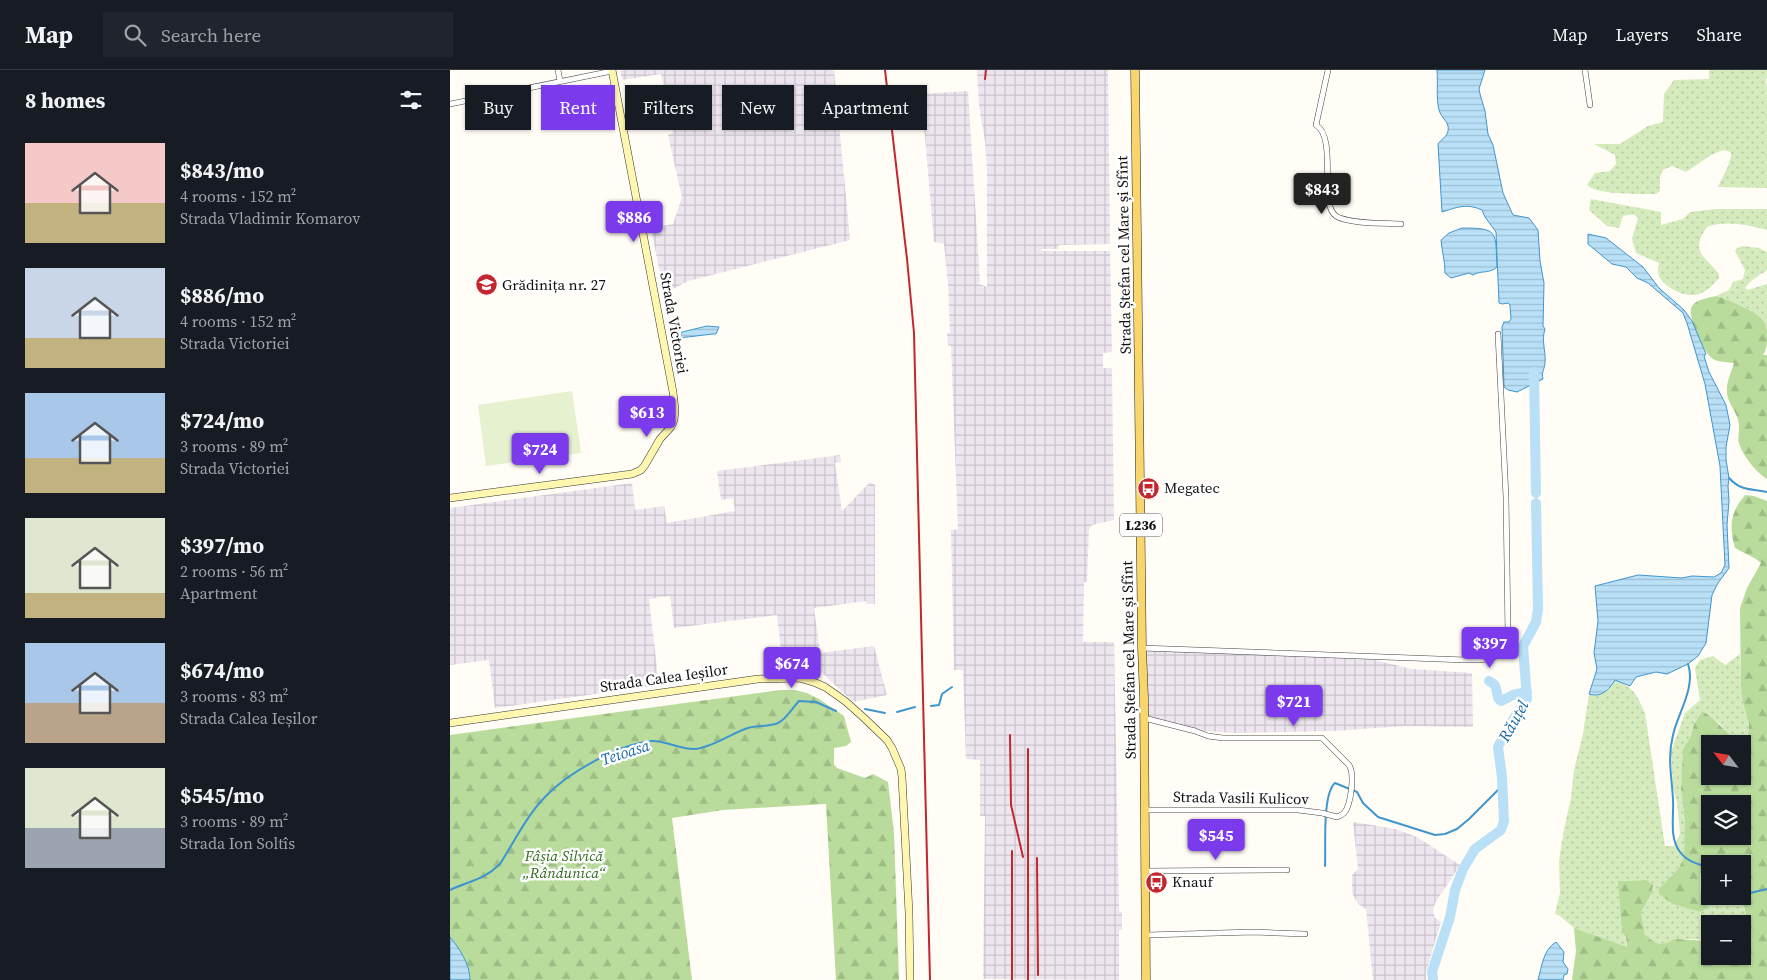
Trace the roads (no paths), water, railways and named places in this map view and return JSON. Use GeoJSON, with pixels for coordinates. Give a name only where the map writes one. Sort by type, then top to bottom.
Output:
{"type":"FeatureCollection","features":[{"type":"Feature","properties":{"kind":"main road","name":"Strada Ștefan cel Mare și Sfînt"},"geometry":{"type":"LineString","coordinates":[[1135,70],[1146,980]]}},
{"type":"Feature","properties":{"kind":"street"},"geometry":{"type":"LineString","coordinates":[[558,70],[560,81]]}},
{"type":"Feature","properties":{"kind":"street"},"geometry":{"type":"LineString","coordinates":[[450,104],[612,70]]}},
{"type":"Feature","properties":{"kind":"street","name":"Strada Victoriei"},"geometry":{"type":"LineString","coordinates":[[450,498],[632,474],[641,470],[645,465],[674,420],[675,410],[669,373],[612,70]]}},
{"type":"Feature","properties":{"kind":"street"},"geometry":{"type":"LineString","coordinates":[[1328,70],[1316,125],[1321,128],[1326,140],[1328,191],[1331,210],[1339,218],[1354,221],[1401,224]]}},
{"type":"Feature","properties":{"kind":"street"},"geometry":{"type":"LineString","coordinates":[[1585,70],[1590,105]]}},
{"type":"Feature","properties":{"kind":"street"},"geometry":{"type":"LineString","coordinates":[[1142,648],[1466,660],[1494,658],[1501,653],[1506,645],[1508,635],[1506,497],[1498,334]]}},
{"type":"Feature","properties":{"kind":"street","name":"Strada Calea Ieșilor"},"geometry":{"type":"LineString","coordinates":[[450,722],[758,679],[799,678],[816,682],[825,687],[845,700],[886,740],[901,769],[909,913],[910,980]]}},
{"type":"Feature","properties":{"kind":"street","name":"Strada Vasili Kulicov"},"geometry":{"type":"LineString","coordinates":[[1144,718],[1208,736],[1223,738],[1322,738],[1352,769],[1349,802],[1344,813],[1337,817],[1298,810],[1145,810]]}},
{"type":"Feature","properties":{"kind":"street"},"geometry":{"type":"LineString","coordinates":[[1145,871],[1287,870]]}},
{"type":"Feature","properties":{"kind":"street"},"geometry":{"type":"LineString","coordinates":[[1146,935],[1254,932],[1305,934]]}},
{"type":"Feature","properties":{"kind":"water"},"geometry":{"type":"Polygon","coordinates":[[[1437,70],[1485,70],[1479,89],[1503,193],[1513,215],[1529,218],[1538,230],[1544,283],[1543,326],[1545,329],[1543,338],[1545,364],[1542,374],[1543,379],[1517,392],[1504,387],[1502,327],[1504,322],[1509,322],[1511,319],[1510,305],[1508,303],[1499,303],[1496,232],[1482,210],[1462,206],[1442,212],[1438,144],[1446,135],[1448,128],[1439,110],[1437,70]]]}},
{"type":"Feature","properties":{"kind":"water"},"geometry":{"type":"Polygon","coordinates":[[[1462,228],[1483,229],[1493,234],[1496,246],[1497,267],[1473,275],[1469,273],[1451,278],[1445,273],[1441,240],[1449,233],[1462,228]]]}},
{"type":"Feature","properties":{"kind":"water"},"geometry":{"type":"Polygon","coordinates":[[[1588,234],[1606,238],[1643,267],[1659,288],[1684,310],[1692,321],[1706,354],[1704,356],[1709,372],[1726,405],[1730,425],[1726,447],[1729,478],[1727,525],[1729,568],[1712,595],[1706,643],[1698,656],[1688,664],[1667,674],[1656,672],[1636,677],[1630,686],[1615,680],[1607,690],[1597,695],[1589,694],[1597,669],[1594,653],[1598,621],[1595,586],[1638,575],[1682,578],[1692,576],[1714,577],[1721,573],[1725,565],[1720,466],[1705,384],[1683,313],[1648,283],[1637,278],[1626,267],[1612,264],[1588,244],[1588,234]]]}},
{"type":"Feature","properties":{"kind":"water"},"geometry":{"type":"Polygon","coordinates":[[[707,326],[719,327],[716,334],[679,338],[682,332],[707,326]]]}},
{"type":"Feature","properties":{"kind":"water"},"geometry":{"type":"Polygon","coordinates":[[[450,937],[466,962],[470,980],[450,980],[450,937]]]}},
{"type":"Feature","properties":{"kind":"water"},"geometry":{"type":"Polygon","coordinates":[[[1556,942],[1564,952],[1563,962],[1568,969],[1567,974],[1564,975],[1563,980],[1538,980],[1548,949],[1556,942]]]}},
{"type":"Feature","properties":{"kind":"waterway","name":"Răuțel"},"geometry":{"type":"LineString","coordinates":[[1534,372],[1536,493]]}},
{"type":"Feature","properties":{"kind":"waterway"},"geometry":{"type":"LineString","coordinates":[[1729,478],[1743,488],[1767,492]]}},
{"type":"Feature","properties":{"kind":"waterway","name":"Răuțel"},"geometry":{"type":"LineString","coordinates":[[1433,980],[1432,972],[1450,917],[1455,890],[1463,869],[1475,849],[1501,830],[1504,821],[1502,777],[1498,747],[1510,724],[1527,699],[1523,646],[1536,622],[1538,609],[1536,503]]}},
{"type":"Feature","properties":{"kind":"waterway"},"geometry":{"type":"LineString","coordinates":[[1688,664],[1690,682],[1675,727],[1670,752],[1673,834],[1680,852],[1686,858],[1701,865]]}},
{"type":"Feature","properties":{"kind":"waterway","name":"Teioasa"},"geometry":{"type":"LineString","coordinates":[[1489,681],[1495,686],[1498,698],[1501,701],[1513,695],[1527,692]]}},
{"type":"Feature","properties":{"kind":"waterway"},"geometry":{"type":"LineString","coordinates":[[931,706],[939,705],[942,694],[952,687]]}},
{"type":"Feature","properties":{"kind":"waterway","name":"Teioasa"},"geometry":{"type":"LineString","coordinates":[[450,890],[482,877],[500,864],[526,821],[544,798],[579,770],[608,754],[651,741],[690,749],[701,748],[748,728],[778,723],[787,716],[799,701],[816,702],[836,711]]}},
{"type":"Feature","properties":{"kind":"waterway"},"geometry":{"type":"LineString","coordinates":[[897,712],[915,707]]}},
{"type":"Feature","properties":{"kind":"waterway"},"geometry":{"type":"LineString","coordinates":[[865,709],[885,713]]}},
{"type":"Feature","properties":{"kind":"waterway"},"geometry":{"type":"LineString","coordinates":[[1325,866],[1326,809],[1331,789],[1335,783],[1357,792],[1363,803],[1378,817],[1435,835],[1445,834],[1457,829],[1502,786]]}},
{"type":"Feature","properties":{"kind":"waterway"},"geometry":{"type":"LineString","coordinates":[[1751,893],[1767,889]]}},
{"type":"Feature","properties":{"kind":"railway"},"geometry":{"type":"LineString","coordinates":[[885,70],[914,333],[930,980]]}},
{"type":"Feature","properties":{"kind":"railway"},"geometry":{"type":"LineString","coordinates":[[985,79],[986,70]]}},
{"type":"Feature","properties":{"kind":"railway"},"geometry":{"type":"LineString","coordinates":[[1010,735],[1011,805],[1023,857]]}},
{"type":"Feature","properties":{"kind":"railway"},"geometry":{"type":"LineString","coordinates":[[1028,749],[1028,980]]}},
{"type":"Feature","properties":{"kind":"railway"},"geometry":{"type":"LineString","coordinates":[[1012,851],[1012,980]]}},
{"type":"Feature","properties":{"kind":"railway"},"geometry":{"type":"LineString","coordinates":[[1037,858],[1038,975]]}},
{"type":"Feature","properties":{"kind":"place","name":"Grădinița nr. 27"},"geometry":{"type":"Point","coordinates":[486,285]}},
{"type":"Feature","properties":{"kind":"place","name":"Megatec"},"geometry":{"type":"Point","coordinates":[1148,488]}},
{"type":"Feature","properties":{"kind":"place","name":"Knauf"},"geometry":{"type":"Point","coordinates":[1156,882]}},
{"type":"Feature","properties":{"kind":"park label","name":"Fâşia Silvică „Rândunica“"},"geometry":{"type":"Point","coordinates":[564,864]}}]}
